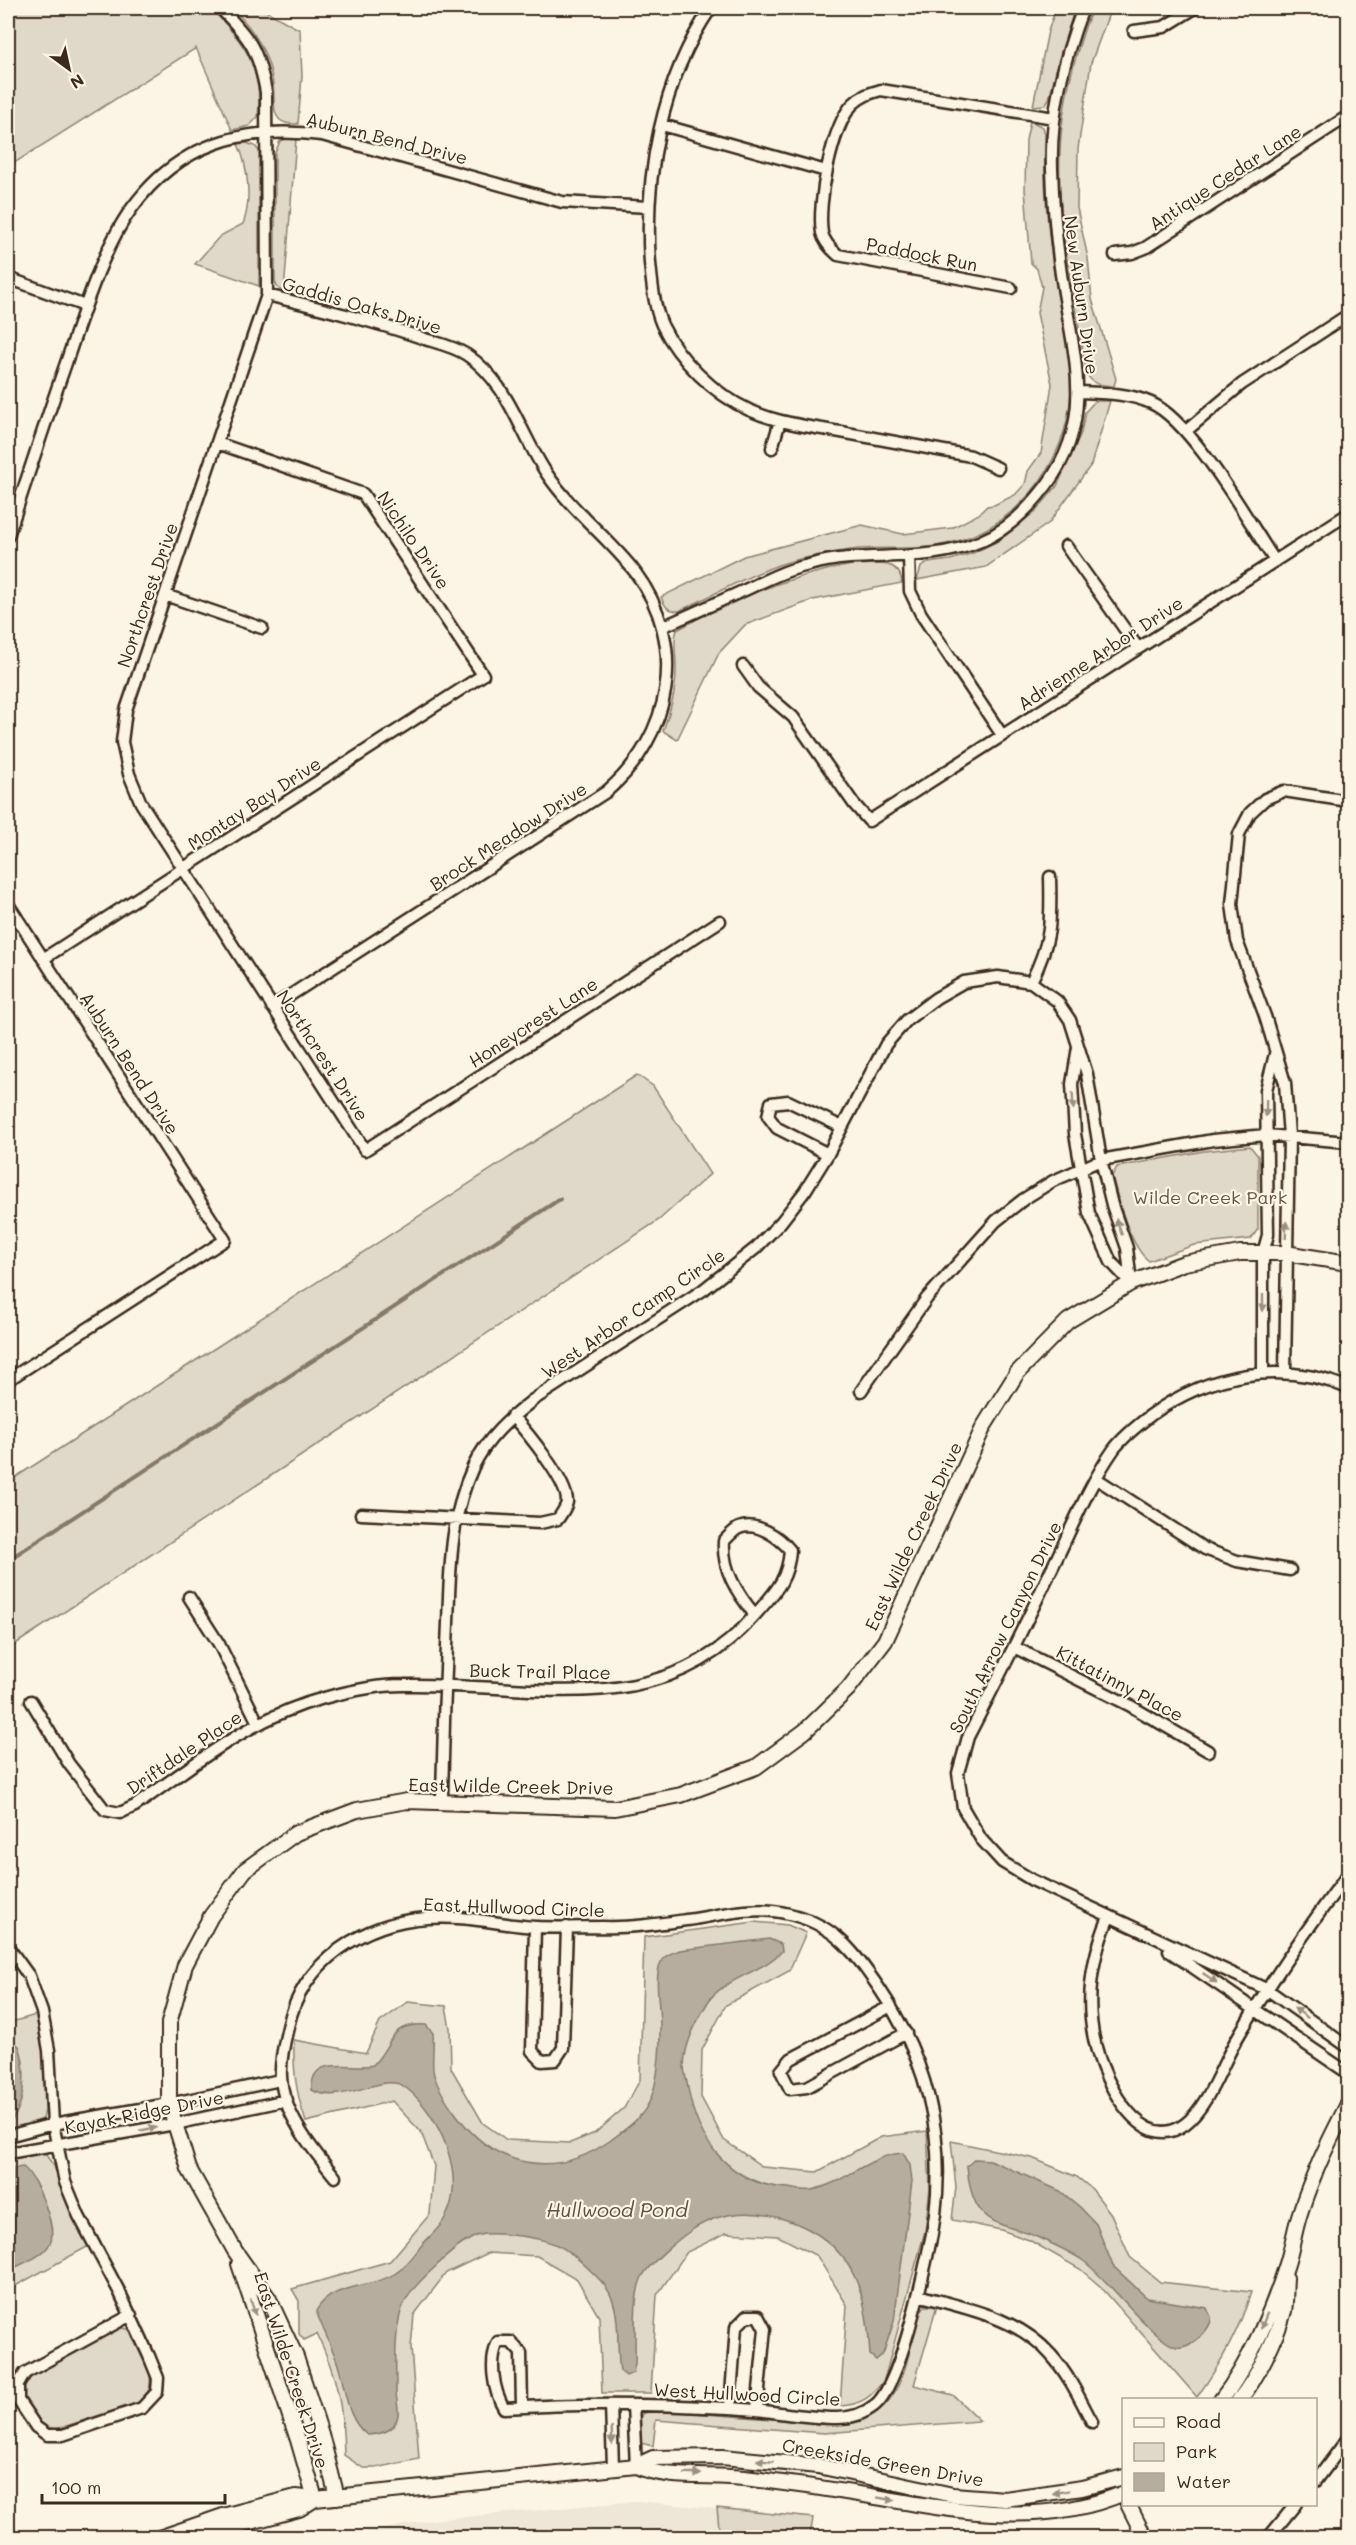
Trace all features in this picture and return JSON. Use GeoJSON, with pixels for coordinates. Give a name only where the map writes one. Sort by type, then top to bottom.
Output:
{"type":"FeatureCollection","features":[{"type":"Feature","properties":{"kind":"street","name":"Northcrest Drive"},"geometry":{"type":"LineString","coordinates":[[220,8],[248,36],[261,62],[266,92],[268,131],[267,295],[126,710],[122,742],[129,774],[141,803],[365,1150]]}},
{"type":"Feature","properties":{"kind":"street"},"geometry":{"type":"LineString","coordinates":[[711,8],[684,54],[673,81],[651,170],[648,207],[652,285],[662,324],[685,360],[716,389],[747,409],[780,421],[971,456],[998,468]]}},
{"type":"Feature","properties":{"kind":"street","name":"New Auburn Drive"},"geometry":{"type":"LineString","coordinates":[[662,627],[802,566],[848,558],[909,556],[951,551],[982,541],[1007,526],[1029,508],[1050,483],[1066,453],[1077,418],[1078,369],[1054,217],[1052,165],[1054,118],[1062,76],[1083,8]]}},
{"type":"Feature","properties":{"kind":"street"},"geometry":{"type":"LineString","coordinates":[[1134,31],[1164,27],[1195,8]]}},
{"type":"Feature","properties":{"kind":"street"},"geometry":{"type":"LineString","coordinates":[[662,125],[826,171],[842,120],[852,105],[865,95],[881,90],[899,91],[1054,118]]}},
{"type":"Feature","properties":{"kind":"street","name":"Antique Cedar Lane"},"geometry":{"type":"LineString","coordinates":[[1115,255],[1132,253],[1145,248],[1348,116]]}},
{"type":"Feature","properties":{"kind":"street","name":"Auburn Bend Drive"},"geometry":{"type":"LineString","coordinates":[[8,536],[85,306],[117,233],[131,208],[154,182],[180,162],[204,148],[228,139],[268,131],[322,135],[562,202],[648,207]]}},
{"type":"Feature","properties":{"kind":"street","name":"Paddock Run"},"geometry":{"type":"LineString","coordinates":[[826,171],[822,195],[822,235],[830,248],[838,255],[1011,288]]}},
{"type":"Feature","properties":{"kind":"street"},"geometry":{"type":"LineString","coordinates":[[8,279],[85,306]]}},
{"type":"Feature","properties":{"kind":"street","name":"Gaddis Oaks Drive"},"geometry":{"type":"LineString","coordinates":[[267,295],[382,324],[465,353],[482,366],[503,392],[533,451],[560,493],[634,572],[646,590],[662,627]]}},
{"type":"Feature","properties":{"kind":"street"},"geometry":{"type":"LineString","coordinates":[[1186,431],[1242,384],[1348,315]]}},
{"type":"Feature","properties":{"kind":"street"},"geometry":{"type":"LineString","coordinates":[[1078,392],[1133,397],[1153,404],[1174,418],[1186,431],[1275,561]]}},
{"type":"Feature","properties":{"kind":"street"},"geometry":{"type":"LineString","coordinates":[[772,448],[780,421]]}},
{"type":"Feature","properties":{"kind":"street","name":"Nichilo Drive"},"geometry":{"type":"LineString","coordinates":[[217,443],[363,494],[483,675]]}},
{"type":"Feature","properties":{"kind":"street","name":"Adrienne Arbor Drive"},"geometry":{"type":"LineString","coordinates":[[743,666],[758,687],[793,717],[854,804],[869,821],[1348,514]]}},
{"type":"Feature","properties":{"kind":"street"},"geometry":{"type":"LineString","coordinates":[[1066,546],[1137,648]]}},
{"type":"Feature","properties":{"kind":"street"},"geometry":{"type":"LineString","coordinates":[[909,556],[910,591],[921,614],[1002,735]]}},
{"type":"Feature","properties":{"kind":"street"},"geometry":{"type":"LineString","coordinates":[[165,595],[261,628]]}},
{"type":"Feature","properties":{"kind":"street","name":"Brock Meadow Drive"},"geometry":{"type":"LineString","coordinates":[[272,1007],[596,798],[621,778],[647,745],[662,706],[667,666],[662,627]]}},
{"type":"Feature","properties":{"kind":"street","name":"Montay Bay Drive"},"geometry":{"type":"LineString","coordinates":[[43,959],[483,675]]}},
{"type":"Feature","properties":{"kind":"street"},"geometry":{"type":"LineString","coordinates":[[1285,1372],[1289,1136],[1285,1083],[1237,941],[1232,904],[1239,834],[1250,813],[1264,799],[1284,791],[1348,801]]}},
{"type":"Feature","properties":{"kind":"street"},"geometry":{"type":"LineString","coordinates":[[1031,982],[1044,956],[1051,927],[1050,877]]}},
{"type":"Feature","properties":{"kind":"street","name":"Auburn Bend Drive"},"geometry":{"type":"LineString","coordinates":[[8,904],[225,1240],[8,1380]]}},
{"type":"Feature","properties":{"kind":"street","name":"Honeycrest Lane"},"geometry":{"type":"LineString","coordinates":[[365,1150],[720,921]]}},
{"type":"Feature","properties":{"kind":"street","name":"West Arbor Camp Circle"},"geometry":{"type":"LineString","coordinates":[[442,1800],[452,1545],[456,1520],[474,1465],[493,1437],[512,1416],[730,1270],[781,1222],[805,1191],[828,1154],[886,1044],[907,1020],[936,998],[964,982],[998,977],[1031,982],[1057,1001],[1070,1020],[1087,1074],[1101,1160],[1112,1205],[1127,1248],[1131,1284]]}},
{"type":"Feature","properties":{"kind":"street"},"geometry":{"type":"LineString","coordinates":[[1079,1043],[1072,1084],[1075,1134],[1089,1213],[1110,1262],[1131,1284]]}},
{"type":"Feature","properties":{"kind":"street"},"geometry":{"type":"LineString","coordinates":[[1263,1372],[1263,1253],[1268,1235],[1266,1090],[1276,1051]]}},
{"type":"Feature","properties":{"kind":"street"},"geometry":{"type":"LineString","coordinates":[[828,1154],[777,1128],[768,1116],[771,1103],[788,1101],[842,1127]]}},
{"type":"Feature","properties":{"kind":"street"},"geometry":{"type":"LineString","coordinates":[[861,1391],[927,1298],[996,1221],[1024,1199],[1053,1181],[1101,1160],[1213,1140],[1266,1135],[1348,1142]]}},
{"type":"Feature","properties":{"kind":"street","name":"East Wilde Creek Drive"},"geometry":{"type":"LineString","coordinates":[[337,2497],[321,2434],[296,2357],[269,2299],[235,2251],[189,2169],[169,2104],[169,2023],[184,1965],[211,1916],[244,1870],[296,1833],[357,1810],[407,1801],[442,1800],[615,1808],[670,1797],[756,1767],[805,1731],[848,1689],[885,1641],[984,1426],[1017,1373],[1068,1321],[1131,1284],[1184,1263],[1240,1253],[1286,1253],[1348,1263]]}},
{"type":"Feature","properties":{"kind":"street","name":"South Arrow Canyon Drive"},"geometry":{"type":"LineString","coordinates":[[1348,1388],[1313,1377],[1285,1372],[1263,1372],[1201,1386],[1170,1402],[1140,1423],[1115,1448],[1097,1479],[968,1737],[958,1773],[963,1808],[981,1839],[1002,1862],[1032,1880],[1144,1934],[1268,1990],[1348,2047]]}},
{"type":"Feature","properties":{"kind":"street"},"geometry":{"type":"LineString","coordinates":[[361,1514],[540,1523],[558,1519],[567,1504],[565,1489],[530,1436],[512,1416]]}},
{"type":"Feature","properties":{"kind":"street"},"geometry":{"type":"LineString","coordinates":[[1097,1479],[1205,1549],[1237,1561],[1290,1570]]}},
{"type":"Feature","properties":{"kind":"street","name":"Buck Trail Place"},"geometry":{"type":"LineString","coordinates":[[445,1685],[589,1692],[627,1688],[657,1681],[715,1653],[739,1634],[779,1588],[789,1567],[790,1550],[780,1538],[754,1527],[738,1528],[724,1541],[723,1558],[742,1600],[755,1615]]}},
{"type":"Feature","properties":{"kind":"street"},"geometry":{"type":"LineString","coordinates":[[189,1597],[219,1644],[258,1723]]}},
{"type":"Feature","properties":{"kind":"street","name":"Kittatinny Place"},"geometry":{"type":"LineString","coordinates":[[1014,1647],[1130,1705],[1208,1751]]}},
{"type":"Feature","properties":{"kind":"street","name":"Driftdale Place"},"geometry":{"type":"LineString","coordinates":[[31,1701],[69,1764],[105,1810],[120,1813],[135,1806],[228,1740],[258,1723],[322,1698],[402,1684],[445,1685]]}},
{"type":"Feature","properties":{"kind":"street"},"geometry":{"type":"LineString","coordinates":[[1109,1917],[1098,1943],[1091,1972],[1089,2002],[1092,2036],[1113,2091],[1128,2114],[1144,2127],[1165,2132],[1185,2125],[1204,2102],[1239,2035],[1288,1955],[1348,1874]]}},
{"type":"Feature","properties":{"kind":"street","name":"East Hullwood Circle"},"geometry":{"type":"LineString","coordinates":[[335,2177],[309,2146],[297,2125],[280,2080],[283,2049],[290,2018],[303,1985],[327,1958],[359,1936],[391,1923],[429,1917],[475,1919],[535,1927],[657,1925],[744,1912],[779,1911],[810,1919]]}},
{"type":"Feature","properties":{"kind":"street","name":"West Hullwood Circle"},"geometry":{"type":"LineString","coordinates":[[522,2407],[521,2353],[512,2342],[498,2342],[493,2353],[494,2364],[497,2396],[504,2408],[633,2405],[730,2408],[838,2418],[860,2415],[878,2403],[891,2384],[918,2295],[933,2235],[939,2199],[938,2152],[933,2116],[921,2068],[891,2006],[858,1957],[835,1933],[810,1919]]}},
{"type":"Feature","properties":{"kind":"street"},"geometry":{"type":"LineString","coordinates":[[535,1927],[532,2051],[542,2061],[555,2060],[563,2048],[567,1927]]}},
{"type":"Feature","properties":{"kind":"street","name":"South Arrow Canyon Drive"},"geometry":{"type":"LineString","coordinates":[[1144,1934],[1348,2073]]}},
{"type":"Feature","properties":{"kind":"street"},"geometry":{"type":"LineString","coordinates":[[8,1947],[29,1976],[42,2012],[49,2050],[49,2090],[53,2124],[65,2182],[79,2216],[131,2315],[158,2379],[157,2392],[142,2408],[63,2434],[46,2435],[36,2427],[18,2400],[18,2385],[26,2373],[131,2315]]}},
{"type":"Feature","properties":{"kind":"street"},"geometry":{"type":"LineString","coordinates":[[891,2006],[791,2059],[781,2071],[790,2089],[807,2087],[906,2033]]}},
{"type":"Feature","properties":{"kind":"street","name":"Kayak Ridge Drive"},"geometry":{"type":"LineString","coordinates":[[8,2136],[53,2124],[169,2104],[280,2080]]}},
{"type":"Feature","properties":{"kind":"street","name":"Kayak Ridge Drive"},"geometry":{"type":"LineString","coordinates":[[8,2153],[175,2124],[287,2100]]}},
{"type":"Feature","properties":{"kind":"street"},"geometry":{"type":"LineString","coordinates":[[1223,2398],[1235,2383],[1257,2339],[1286,2267],[1300,2214],[1323,2151],[1348,2104]]}},
{"type":"Feature","properties":{"kind":"street","name":"East Wilde Creek Drive"},"geometry":{"type":"LineString","coordinates":[[235,2251],[298,2440],[315,2499]]}},
{"type":"Feature","properties":{"kind":"street"},"geometry":{"type":"LineString","coordinates":[[1241,2398],[1266,2353],[1284,2310],[1286,2267]]}},
{"type":"Feature","properties":{"kind":"street"},"geometry":{"type":"LineString","coordinates":[[918,2295],[994,2317],[1022,2331],[1050,2354],[1072,2384],[1092,2422]]}},
{"type":"Feature","properties":{"kind":"street"},"geometry":{"type":"LineString","coordinates":[[730,2408],[736,2327],[747,2316],[758,2316],[765,2329],[757,2410]]}},
{"type":"Feature","properties":{"kind":"street"},"geometry":{"type":"LineString","coordinates":[[611,2405],[613,2467]]}},
{"type":"Feature","properties":{"kind":"street"},"geometry":{"type":"LineString","coordinates":[[633,2405],[636,2466]]}},
{"type":"Feature","properties":{"kind":"street"},"geometry":{"type":"LineString","coordinates":[[1317,2480],[1348,2438]]}},
{"type":"Feature","properties":{"kind":"street","name":"Creekside Green Drive"},"geometry":{"type":"LineString","coordinates":[[159,2538],[223,2516],[296,2497],[315,2499],[337,2497],[636,2466],[653,2458],[722,2457],[818,2466],[953,2495],[1005,2499],[1041,2496],[1121,2478]]}},
{"type":"Feature","properties":{"kind":"street","name":"Creekside Green Drive"},"geometry":{"type":"LineString","coordinates":[[636,2466],[651,2474],[720,2475],[817,2487],[953,2510],[1005,2514],[1044,2514],[1122,2498]]}},
{"type":"Feature","properties":{"kind":"street","name":"Creekside Green Drive"},"geometry":{"type":"LineString","coordinates":[[191,2538],[299,2509],[315,2499]]}},
{"type":"Feature","properties":{"kind":"street"},"geometry":{"type":"LineString","coordinates":[[1129,2506],[1145,2538]]}},
{"type":"Feature","properties":{"kind":"street"},"geometry":{"type":"LineString","coordinates":[[1268,2538],[1295,2506]]}},
{"type":"Feature","properties":{"kind":"shaded area"},"geometry":{"type":"Polygon","coordinates":[[[637,2501],[813,2518],[810,2538],[335,2538],[432,2520],[637,2501]]]}},
{"type":"Feature","properties":{"kind":"green space"},"geometry":{"type":"Polygon","coordinates":[[[8,8],[210,8],[232,32],[249,56],[258,84],[258,117],[249,126],[232,130],[196,48],[8,167],[8,8]]]}},
{"type":"Feature","properties":{"kind":"green space"},"geometry":{"type":"Polygon","coordinates":[[[232,8],[261,8],[300,30],[302,76],[298,124],[283,122],[277,116],[271,73],[264,52],[254,33],[232,8]]]}},
{"type":"Feature","properties":{"kind":"green space"},"geometry":{"type":"Polygon","coordinates":[[[1056,8],[1075,8],[1049,99],[1045,105],[1033,106],[1048,31],[1056,8]]]}},
{"type":"Feature","properties":{"kind":"green space"},"geometry":{"type":"Polygon","coordinates":[[[1092,8],[1111,8],[1091,63],[1078,149],[1077,208],[1088,258],[1092,299],[1116,379],[1114,386],[1095,383],[1087,374],[1061,207],[1060,151],[1063,114],[1075,60],[1092,8]]]}},
{"type":"Feature","properties":{"kind":"green space"},"geometry":{"type":"Polygon","coordinates":[[[1030,121],[1043,127],[1045,134],[1049,233],[1071,379],[1067,419],[1059,446],[1047,470],[1031,493],[1011,512],[989,527],[964,539],[936,546],[859,549],[800,559],[755,574],[679,611],[667,608],[661,597],[744,556],[862,525],[903,534],[952,528],[979,514],[987,506],[1015,495],[1025,484],[1028,471],[1041,453],[1052,384],[1037,313],[1042,287],[1037,269],[1031,263],[1025,190],[1026,140],[1030,121]]]}},
{"type":"Feature","properties":{"kind":"green space"},"geometry":{"type":"Polygon","coordinates":[[[296,139],[284,292],[277,287],[275,281],[275,153],[280,141],[296,139]]]}},
{"type":"Feature","properties":{"kind":"green space"},"geometry":{"type":"Polygon","coordinates":[[[246,143],[255,146],[259,151],[259,286],[195,264],[220,236],[243,224],[246,215],[248,184],[238,144],[246,143]]]}},
{"type":"Feature","properties":{"kind":"green space"},"geometry":{"type":"Polygon","coordinates":[[[1095,401],[1110,401],[1091,465],[1049,523],[986,567],[917,580],[921,567],[928,563],[950,560],[973,553],[998,541],[1036,511],[1057,486],[1081,433],[1085,412],[1095,401]]]}},
{"type":"Feature","properties":{"kind":"green space"},"geometry":{"type":"Polygon","coordinates":[[[884,564],[891,566],[900,575],[902,583],[813,600],[745,625],[719,653],[677,740],[663,731],[675,686],[677,630],[740,598],[806,575],[852,565],[884,564]]]}},
{"type":"Feature","properties":{"kind":"green space"},"geometry":{"type":"Polygon","coordinates":[[[637,1075],[653,1086],[710,1174],[659,1220],[8,1649],[8,1482],[637,1075]]]}},
{"type":"Feature","properties":{"kind":"green space","name":"Wilde Creek Park"},"geometry":{"type":"Polygon","coordinates":[[[1250,1146],[1258,1156],[1258,1229],[1251,1239],[1194,1245],[1149,1261],[1136,1245],[1121,1209],[1112,1176],[1117,1167],[1204,1151],[1250,1146]]]}},
{"type":"Feature","properties":{"kind":"green space"},"geometry":{"type":"Polygon","coordinates":[[[754,1922],[788,1925],[806,1933],[789,1971],[726,2005],[702,2050],[701,2097],[724,2140],[763,2167],[817,2172],[881,2137],[927,2131],[930,2188],[925,2231],[884,2380],[866,2399],[840,2406],[847,2305],[817,2256],[778,2236],[726,2233],[687,2252],[657,2295],[651,2393],[602,2393],[599,2317],[577,2279],[537,2256],[488,2253],[446,2273],[414,2315],[411,2347],[419,2459],[376,2468],[363,2468],[344,2455],[341,2407],[335,2379],[317,2334],[304,2340],[299,2334],[299,2301],[292,2289],[390,2261],[430,2214],[434,2166],[421,2132],[392,2101],[306,2122],[296,2082],[294,2040],[366,2053],[380,2022],[408,2002],[446,2006],[450,2028],[451,2068],[483,2123],[507,2140],[570,2143],[595,2133],[624,2108],[640,2080],[644,1937],[754,1922]]]}},
{"type":"Feature","properties":{"kind":"green space"},"geometry":{"type":"Polygon","coordinates":[[[36,2015],[43,2052],[45,2110],[43,2119],[8,2130],[8,2023],[36,2015]]]}},
{"type":"Feature","properties":{"kind":"green space"},"geometry":{"type":"Polygon","coordinates":[[[951,2141],[1032,2158],[1077,2177],[1092,2189],[1111,2214],[1130,2257],[1160,2282],[1251,2292],[1228,2347],[1197,2397],[1101,2287],[1080,2269],[1029,2240],[1001,2230],[952,2220],[956,2187],[951,2141]]]}},
{"type":"Feature","properties":{"kind":"green space"},"geometry":{"type":"Polygon","coordinates":[[[46,2155],[54,2166],[64,2194],[89,2246],[8,2290],[8,2159],[46,2155]]]}},
{"type":"Feature","properties":{"kind":"green space"},"geometry":{"type":"Polygon","coordinates":[[[925,2306],[937,2306],[914,2385],[953,2395],[980,2421],[824,2433],[656,2420],[653,2446],[640,2443],[639,2422],[642,2414],[653,2410],[839,2424],[861,2420],[877,2412],[898,2386],[905,2369],[919,2313],[925,2306]]]}},
{"type":"Feature","properties":{"kind":"green space"},"geometry":{"type":"Polygon","coordinates":[[[117,2329],[130,2330],[135,2336],[149,2370],[150,2387],[140,2402],[57,2429],[40,2422],[32,2413],[24,2396],[24,2388],[32,2376],[117,2329]]]}},
{"type":"Feature","properties":{"kind":"green space"},"geometry":{"type":"Polygon","coordinates":[[[717,2508],[813,2518],[810,2537],[720,2537],[717,2508]]]}},
{"type":"Feature","properties":{"kind":"water","name":"Hullwood Pond"},"geometry":{"type":"Polygon","coordinates":[[[769,1939],[781,1944],[782,1951],[764,1965],[714,1994],[692,2033],[686,2049],[684,2066],[693,2108],[699,2126],[720,2157],[750,2179],[768,2185],[811,2190],[835,2182],[879,2159],[903,2153],[910,2165],[912,2181],[894,2321],[883,2354],[876,2360],[870,2355],[861,2293],[844,2259],[819,2235],[786,2220],[750,2213],[716,2218],[686,2234],[654,2261],[644,2273],[639,2286],[636,2308],[635,2364],[633,2373],[626,2376],[620,2371],[616,2311],[613,2300],[608,2289],[589,2269],[570,2252],[550,2242],[526,2237],[482,2234],[448,2255],[418,2283],[405,2301],[398,2324],[396,2343],[398,2412],[396,2421],[387,2431],[367,2435],[359,2428],[350,2410],[336,2359],[316,2311],[322,2302],[331,2296],[386,2278],[406,2264],[445,2218],[451,2202],[452,2166],[447,2148],[429,2113],[405,2087],[396,2083],[385,2083],[349,2092],[324,2094],[312,2090],[313,2079],[318,2071],[334,2065],[373,2065],[398,2031],[414,2025],[426,2025],[433,2033],[433,2070],[436,2082],[456,2114],[472,2132],[507,2157],[548,2164],[569,2160],[590,2153],[611,2140],[634,2122],[648,2105],[656,2082],[660,2047],[658,1976],[664,1958],[680,1950],[769,1939]]]}},
{"type":"Feature","properties":{"kind":"water"},"geometry":{"type":"Polygon","coordinates":[[[8,2038],[19,2046],[24,2076],[22,2098],[8,2125],[8,2038]]]}},
{"type":"Feature","properties":{"kind":"water"},"geometry":{"type":"Polygon","coordinates":[[[975,2159],[990,2160],[1060,2191],[1096,2224],[1113,2266],[1147,2298],[1207,2308],[1211,2322],[1204,2333],[1194,2342],[1182,2347],[1167,2342],[1143,2322],[1082,2260],[1037,2237],[1001,2225],[988,2218],[979,2209],[970,2184],[967,2166],[975,2159]]]}},
{"type":"Feature","properties":{"kind":"water"},"geometry":{"type":"Polygon","coordinates":[[[23,2167],[39,2191],[48,2215],[52,2236],[43,2252],[8,2271],[8,2169],[23,2167]]]}},
{"type":"Feature","properties":{"kind":"waterway"},"geometry":{"type":"LineString","coordinates":[[8,1560],[560,1199]]}}]}
